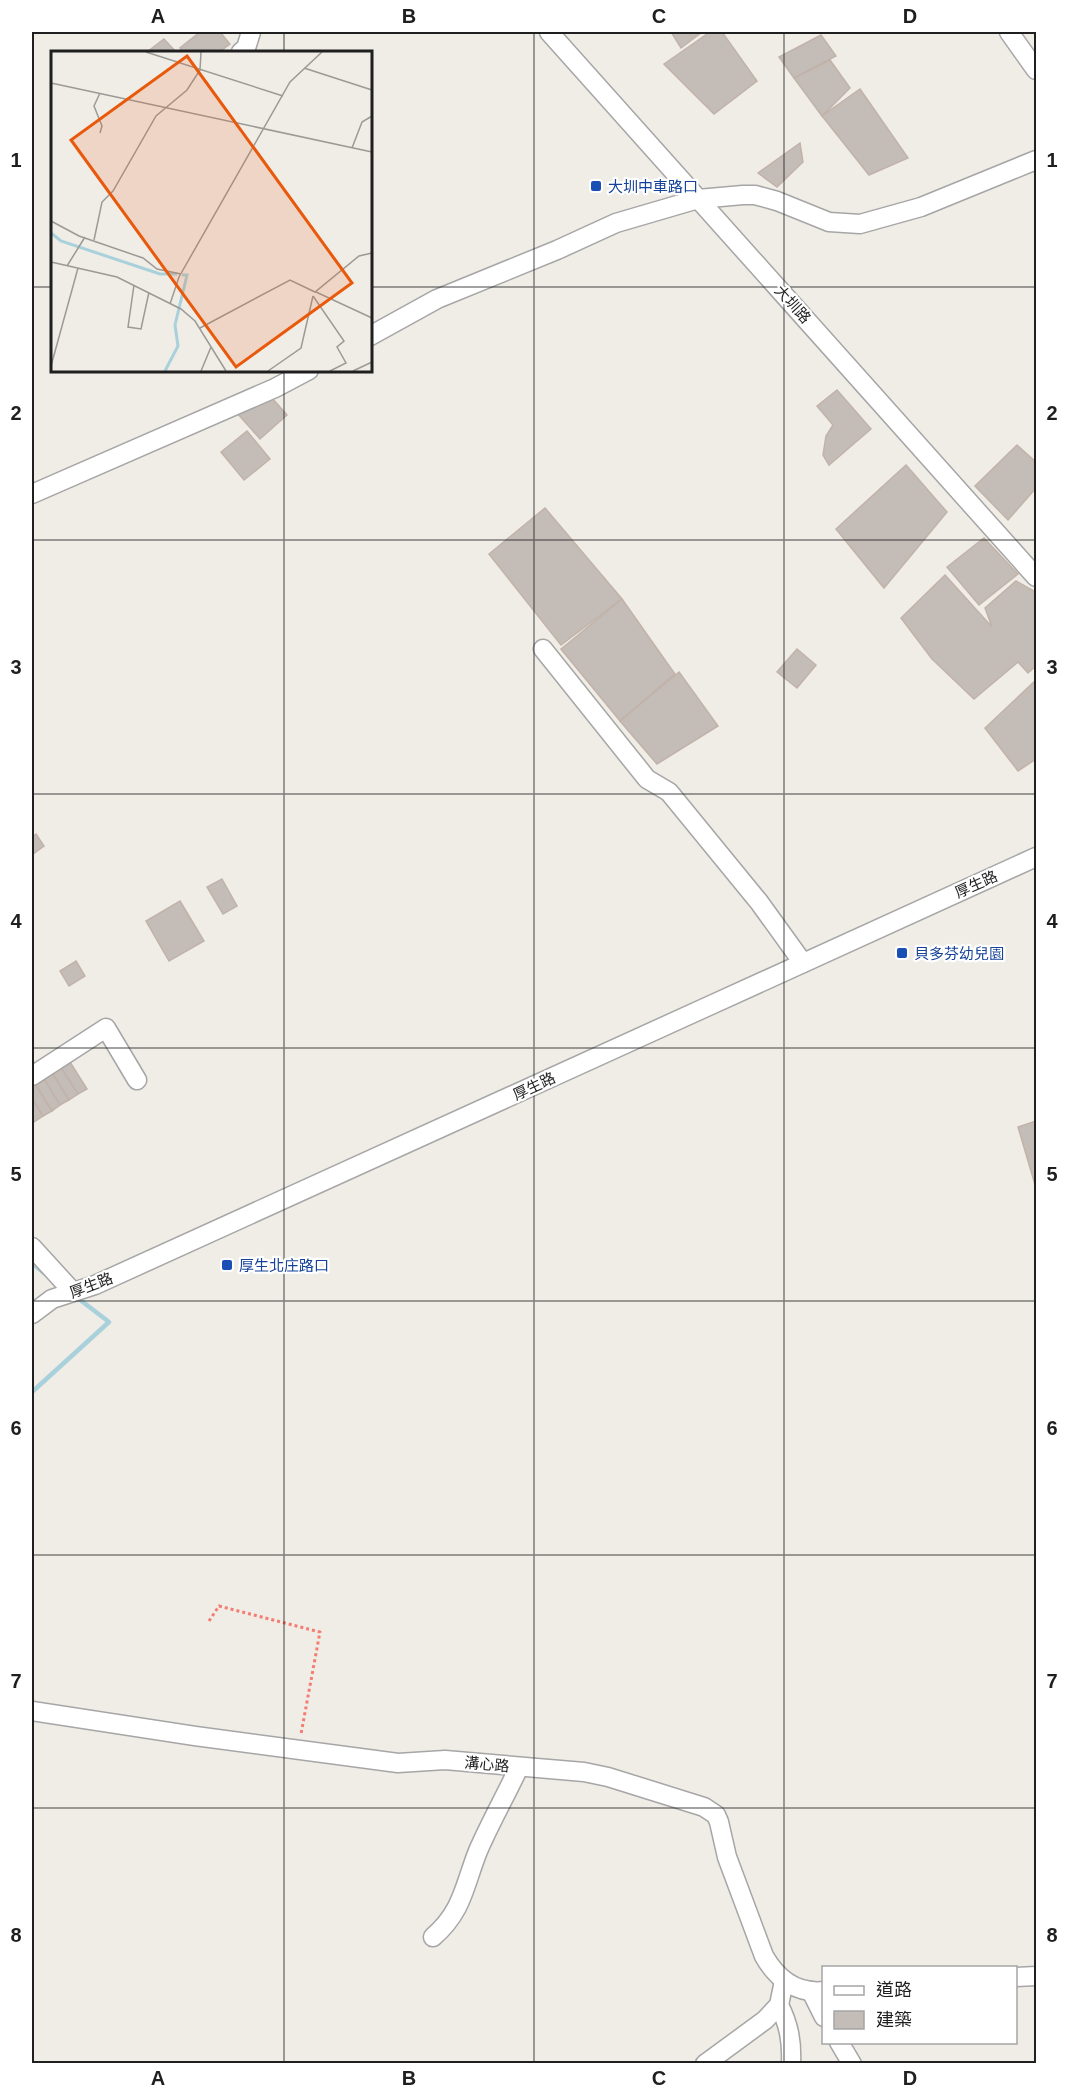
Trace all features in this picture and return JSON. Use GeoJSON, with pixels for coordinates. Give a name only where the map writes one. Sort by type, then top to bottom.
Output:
{"type":"FeatureCollection","features":[{"type":"Feature","properties":{"kind":"street"},"geometry":{"type":"LineString","coordinates":[[242,51],[246,48],[251,32]]}},
{"type":"Feature","properties":{"kind":"street","name":"大圳路"},"geometry":{"type":"LineString","coordinates":[[549,32],[1036,577]]}},
{"type":"Feature","properties":{"kind":"street"},"geometry":{"type":"LineString","coordinates":[[1009,32],[1036,70]]}},
{"type":"Feature","properties":{"kind":"street"},"geometry":{"type":"LineString","coordinates":[[372,335],[437,299],[616,223],[698,199],[755,195],[777,201],[829,222],[860,224],[921,207],[1036,160]]}},
{"type":"Feature","properties":{"kind":"street"},"geometry":{"type":"LineString","coordinates":[[32,494],[275,388],[305,372]]}},
{"type":"Feature","properties":{"kind":"street"},"geometry":{"type":"LineString","coordinates":[[543,649],[647,779],[669,792],[759,902],[803,963]]}},
{"type":"Feature","properties":{"kind":"street","name":"厚生路"},"geometry":{"type":"LineString","coordinates":[[32,1314],[52,1299],[95,1285],[388,1154],[1036,857]]}},
{"type":"Feature","properties":{"kind":"street"},"geometry":{"type":"LineString","coordinates":[[32,1077],[106,1028],[137,1080]]}},
{"type":"Feature","properties":{"kind":"street"},"geometry":{"type":"LineString","coordinates":[[32,1247],[73,1292]]}},
{"type":"Feature","properties":{"kind":"street","name":"溝心路"},"geometry":{"type":"LineString","coordinates":[[32,1711],[398,1763],[445,1760],[597,1774],[704,1807],[710,1810],[719,1822],[727,1857],[764,1956],[776,1974],[784,1981]]}},
{"type":"Feature","properties":{"kind":"street"},"geometry":{"type":"LineString","coordinates":[[433,1937],[447,1925],[458,1908],[478,1851],[519,1767]]}},
{"type":"Feature","properties":{"kind":"street"},"geometry":{"type":"LineString","coordinates":[[1017,1977],[1036,1976]]}},
{"type":"Feature","properties":{"kind":"street"},"geometry":{"type":"LineString","coordinates":[[705,2064],[765,2019],[779,2005],[784,1981],[794,1987],[817,1991],[822,2010]]}},
{"type":"Feature","properties":{"kind":"street"},"geometry":{"type":"LineString","coordinates":[[779,2005],[789,2026],[791,2064]]}},
{"type":"Feature","properties":{"kind":"street"},"geometry":{"type":"LineString","coordinates":[[840,2044],[852,2064]]}},
{"type":"Feature","properties":{"kind":"path"},"geometry":{"type":"LineString","coordinates":[[209,1621],[219,1606],[320,1632],[298,1750]]}},
{"type":"Feature","properties":{"kind":"building"},"geometry":{"type":"Polygon","coordinates":[[[200,32],[220,32],[230,44],[220,51],[182,51],[180,48],[200,32]]]}},
{"type":"Feature","properties":{"kind":"building"},"geometry":{"type":"Polygon","coordinates":[[[671,32],[702,32],[681,48],[671,32]]]}},
{"type":"Feature","properties":{"kind":"building"},"geometry":{"type":"Polygon","coordinates":[[[710,32],[722,32],[757,81],[714,114],[664,64],[710,32]]]}},
{"type":"Feature","properties":{"kind":"building"},"geometry":{"type":"Polygon","coordinates":[[[821,35],[836,56],[794,78],[779,57],[821,35]]]}},
{"type":"Feature","properties":{"kind":"building"},"geometry":{"type":"Polygon","coordinates":[[[164,39],[175,51],[148,51],[164,39]]]}},
{"type":"Feature","properties":{"kind":"building"},"geometry":{"type":"Polygon","coordinates":[[[830,60],[850,88],[822,116],[794,78],[830,60]]]}},
{"type":"Feature","properties":{"kind":"building"},"geometry":{"type":"Polygon","coordinates":[[[860,89],[908,158],[869,175],[822,116],[860,89]]]}},
{"type":"Feature","properties":{"kind":"building"},"geometry":{"type":"Polygon","coordinates":[[[800,143],[803,162],[777,187],[758,173],[800,143]]]}},
{"type":"Feature","properties":{"kind":"building"},"geometry":{"type":"Polygon","coordinates":[[[264,389],[287,415],[260,439],[237,413],[264,389]]]}},
{"type":"Feature","properties":{"kind":"building"},"geometry":{"type":"Polygon","coordinates":[[[837,390],[871,429],[829,465],[823,455],[826,436],[833,425],[817,406],[837,390]]]}},
{"type":"Feature","properties":{"kind":"building"},"geometry":{"type":"Polygon","coordinates":[[[247,431],[270,459],[244,480],[221,452],[247,431]]]}},
{"type":"Feature","properties":{"kind":"building"},"geometry":{"type":"Polygon","coordinates":[[[1017,445],[1036,462],[1036,488],[1008,520],[975,486],[1017,445]]]}},
{"type":"Feature","properties":{"kind":"building"},"geometry":{"type":"Polygon","coordinates":[[[906,465],[947,512],[884,588],[836,529],[906,465]]]}},
{"type":"Feature","properties":{"kind":"building"},"geometry":{"type":"Polygon","coordinates":[[[545,508],[622,599],[561,645],[489,554],[545,508]]]}},
{"type":"Feature","properties":{"kind":"building"},"geometry":{"type":"Polygon","coordinates":[[[984,538],[1018,574],[979,605],[947,567],[984,538]]]}},
{"type":"Feature","properties":{"kind":"building"},"geometry":{"type":"Polygon","coordinates":[[[945,575],[992,627],[985,608],[1016,581],[1036,593],[1036,666],[1028,673],[1018,662],[974,699],[932,659],[901,618],[945,575]]]}},
{"type":"Feature","properties":{"kind":"building"},"geometry":{"type":"Polygon","coordinates":[[[622,599],[675,674],[620,721],[561,649],[622,599]]]}},
{"type":"Feature","properties":{"kind":"building"},"geometry":{"type":"Polygon","coordinates":[[[797,649],[816,665],[797,688],[777,672],[797,649]]]}},
{"type":"Feature","properties":{"kind":"building"},"geometry":{"type":"Polygon","coordinates":[[[679,672],[718,726],[657,764],[620,721],[679,672]]]}},
{"type":"Feature","properties":{"kind":"building"},"geometry":{"type":"Polygon","coordinates":[[[1036,680],[1036,759],[1018,771],[985,728],[1036,680]]]}},
{"type":"Feature","properties":{"kind":"building"},"geometry":{"type":"Polygon","coordinates":[[[36,834],[44,846],[33,854],[32,837],[36,834]]]}},
{"type":"Feature","properties":{"kind":"building"},"geometry":{"type":"Polygon","coordinates":[[[222,879],[237,906],[223,914],[207,887],[222,879]]]}},
{"type":"Feature","properties":{"kind":"building"},"geometry":{"type":"Polygon","coordinates":[[[180,901],[204,941],[169,961],[146,921],[180,901]]]}},
{"type":"Feature","properties":{"kind":"building"},"geometry":{"type":"Polygon","coordinates":[[[76,961],[85,976],[69,986],[60,971],[76,961]]]}},
{"type":"Feature","properties":{"kind":"building"},"geometry":{"type":"Polygon","coordinates":[[[70,1062],[87,1089],[78,1094],[61,1068],[70,1062]]]}},
{"type":"Feature","properties":{"kind":"building"},"geometry":{"type":"Polygon","coordinates":[[[61,1068],[78,1094],[69,1100],[52,1073],[61,1068]]]}},
{"type":"Feature","properties":{"kind":"building"},"geometry":{"type":"Polygon","coordinates":[[[52,1073],[69,1100],[60,1105],[44,1079],[52,1073]]]}},
{"type":"Feature","properties":{"kind":"building"},"geometry":{"type":"Polygon","coordinates":[[[44,1079],[60,1105],[52,1111],[35,1084],[44,1079]]]}},
{"type":"Feature","properties":{"kind":"building"},"geometry":{"type":"Polygon","coordinates":[[[35,1084],[52,1111],[43,1116],[32,1099],[32,1087],[35,1084]]]}},
{"type":"Feature","properties":{"kind":"building"},"geometry":{"type":"Polygon","coordinates":[[[32,1099],[43,1116],[34,1122],[32,1118],[32,1099]]]}},
{"type":"Feature","properties":{"kind":"building"},"geometry":{"type":"Polygon","coordinates":[[[1036,1121],[1036,1188],[1018,1127],[1036,1121]]]}},
{"type":"Feature","properties":{"kind":"waterway"},"geometry":{"type":"LineString","coordinates":[[32,1263],[44,1273]]}},
{"type":"Feature","properties":{"kind":"waterway"},"geometry":{"type":"LineString","coordinates":[[32,1392],[109,1322],[75,1296]]}},
{"type":"Feature","properties":{"kind":"place","name":"大圳中車路口"},"geometry":{"type":"Point","coordinates":[596,186]}},
{"type":"Feature","properties":{"kind":"place","name":"貝多芬幼兒園"},"geometry":{"type":"Point","coordinates":[902,953]}},
{"type":"Feature","properties":{"kind":"place","name":"厚生北庄路口"},"geometry":{"type":"Point","coordinates":[227,1265]}}]}
